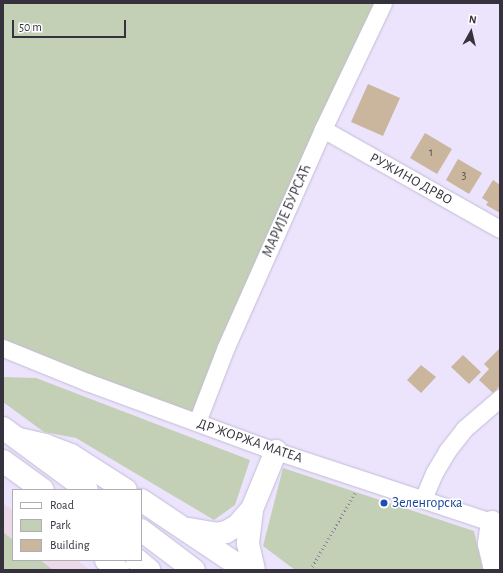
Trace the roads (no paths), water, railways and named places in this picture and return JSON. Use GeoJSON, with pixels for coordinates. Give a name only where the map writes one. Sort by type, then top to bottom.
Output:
{"type":"FeatureCollection","features":[{"type":"Feature","properties":{"kind":"highway"},"geometry":{"type":"LineString","coordinates":[[11,433],[86,489]]}},
{"type":"Feature","properties":{"kind":"highway"},"geometry":{"type":"LineString","coordinates":[[11,433],[71,455],[124,489]]}},
{"type":"Feature","properties":{"kind":"highway"},"geometry":{"type":"LineString","coordinates":[[254,570],[248,543],[252,509],[276,451]]}},
{"type":"Feature","properties":{"kind":"highway"},"geometry":{"type":"LineString","coordinates":[[3,461],[42,489]]}},
{"type":"Feature","properties":{"kind":"highway"},"geometry":{"type":"LineString","coordinates":[[142,501],[245,570]]}},
{"type":"Feature","properties":{"kind":"highway"},"geometry":{"type":"LineString","coordinates":[[180,527],[205,533],[216,534],[226,532],[237,526],[252,509]]}},
{"type":"Feature","properties":{"kind":"highway"},"geometry":{"type":"LineString","coordinates":[[495,570],[489,544],[496,524]]}},
{"type":"Feature","properties":{"kind":"highway"},"geometry":{"type":"LineString","coordinates":[[142,531],[194,570]]}},
{"type":"Feature","properties":{"kind":"highway"},"geometry":{"type":"LineString","coordinates":[[107,561],[118,570]]}},
{"type":"Feature","properties":{"kind":"highway"},"geometry":{"type":"LineString","coordinates":[[138,561],[150,570]]}},
{"type":"Feature","properties":{"kind":"street","name":"МАРИЈЕ БУРСАЋ"},"geometry":{"type":"LineString","coordinates":[[197,422],[226,347],[323,129],[383,3]]}},
{"type":"Feature","properties":{"kind":"street","name":"РУЖИНО ДРВО"},"geometry":{"type":"LineString","coordinates":[[323,129],[500,229]]}},
{"type":"Feature","properties":{"kind":"street","name":"ДР ЖОРЖА МАТЕА"},"geometry":{"type":"LineString","coordinates":[[3,348],[94,385],[276,451],[496,524]]}},
{"type":"Feature","properties":{"kind":"street"},"geometry":{"type":"LineString","coordinates":[[424,499],[434,473],[454,441],[478,416],[500,398]]}},
{"type":"Feature","properties":{"kind":"place","name":"Зеленгорска"},"geometry":{"type":"Point","coordinates":[384,503]}}]}
